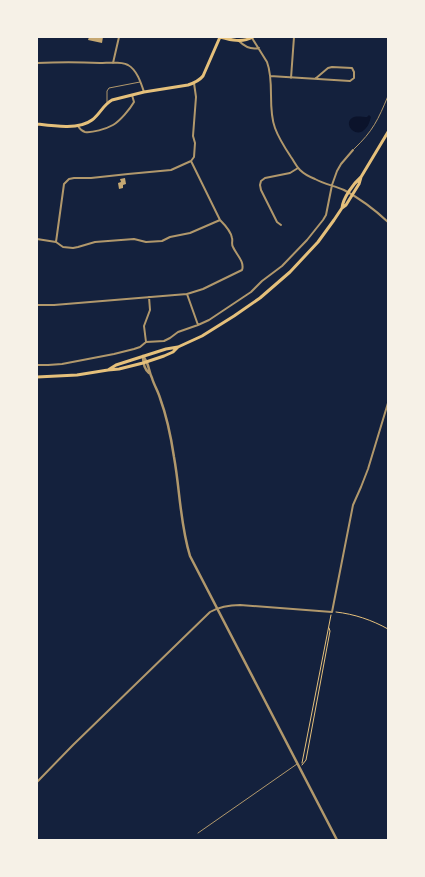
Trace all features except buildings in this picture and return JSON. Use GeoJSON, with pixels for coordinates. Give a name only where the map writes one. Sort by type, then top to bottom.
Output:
{"type":"FeatureCollection","features":[{"type":"Feature","properties":{"kind":"main road"},"geometry":{"type":"LineString","coordinates":[[37,124],[62,126],[86,123],[93,119],[107,103],[112,100],[144,92],[194,83],[203,76],[220,37],[239,40],[249,39],[252,37]]}},
{"type":"Feature","properties":{"kind":"main road"},"geometry":{"type":"LineString","coordinates":[[108,370],[116,365],[143,356],[178,347],[202,336],[260,298],[290,272],[318,242],[342,208],[346,205],[350,194],[359,184],[361,177],[388,132]]}},
{"type":"Feature","properties":{"kind":"main road"},"geometry":{"type":"LineString","coordinates":[[37,377],[77,375],[119,369],[148,362],[173,352],[178,347]]}},
{"type":"Feature","properties":{"kind":"street"},"geometry":{"type":"LineString","coordinates":[[113,63],[118,37]]}},
{"type":"Feature","properties":{"kind":"street"},"geometry":{"type":"LineString","coordinates":[[252,37],[270,70],[272,115],[277,135],[298,168],[308,176],[332,185],[363,200],[388,222]]}},
{"type":"Feature","properties":{"kind":"street"},"geometry":{"type":"LineString","coordinates":[[291,78],[294,37]]}},
{"type":"Feature","properties":{"kind":"street"},"geometry":{"type":"LineString","coordinates":[[239,40],[250,48],[259,48]]}},
{"type":"Feature","properties":{"kind":"street"},"geometry":{"type":"LineString","coordinates":[[37,63],[113,63],[128,65],[135,72],[141,82],[144,92]]}},
{"type":"Feature","properties":{"kind":"street"},"geometry":{"type":"LineString","coordinates":[[270,76],[291,78],[350,81],[354,78],[354,72],[352,68],[332,67],[328,68],[315,79]]}},
{"type":"Feature","properties":{"kind":"street"},"geometry":{"type":"LineString","coordinates":[[56,242],[64,184],[69,179],[171,170],[191,161],[194,157],[196,143],[193,136],[196,97],[194,83]]}},
{"type":"Feature","properties":{"kind":"street"},"geometry":{"type":"LineString","coordinates":[[78,125],[80,130],[85,132],[97,131],[113,125],[132,107],[134,102],[132,95]]}},
{"type":"Feature","properties":{"kind":"street"},"geometry":{"type":"LineString","coordinates":[[37,365],[62,364],[134,349],[140,347],[146,342],[164,341],[178,332],[209,320],[250,292],[282,266],[307,240],[326,215],[332,185],[341,164],[353,150]]}},
{"type":"Feature","properties":{"kind":"street"},"geometry":{"type":"LineString","coordinates":[[37,305],[54,305],[187,294],[203,289],[242,270],[242,262],[233,247],[232,236],[220,220],[191,161]]}},
{"type":"Feature","properties":{"kind":"street"},"geometry":{"type":"LineString","coordinates":[[281,225],[261,190],[261,181],[265,178],[290,173],[298,168]]}},
{"type":"Feature","properties":{"kind":"street"},"geometry":{"type":"LineString","coordinates":[[37,239],[56,242],[63,247],[73,248],[95,242],[134,238],[146,242],[162,241],[170,237],[190,234],[220,220]]}},
{"type":"Feature","properties":{"kind":"street"},"geometry":{"type":"LineString","coordinates":[[187,294],[198,325]]}},
{"type":"Feature","properties":{"kind":"street"},"geometry":{"type":"LineString","coordinates":[[146,342],[144,326],[150,310],[149,297]]}},
{"type":"Feature","properties":{"kind":"street"},"geometry":{"type":"LineString","coordinates":[[143,356],[148,362],[150,374]]}},
{"type":"Feature","properties":{"kind":"street"},"geometry":{"type":"LineString","coordinates":[[143,356],[143,363],[146,370],[150,374],[160,397],[168,424],[187,546],[190,556],[337,840]]}},
{"type":"Feature","properties":{"kind":"street"},"geometry":{"type":"LineString","coordinates":[[37,782],[210,612],[217,608],[231,605],[332,612],[353,504],[368,469],[388,403]]}},
{"type":"Feature","properties":{"kind":"lane"},"geometry":{"type":"LineString","coordinates":[[107,103],[107,91],[109,88],[141,82]]}},
{"type":"Feature","properties":{"kind":"lane"},"geometry":{"type":"LineString","coordinates":[[353,150],[368,136],[374,127],[382,113],[388,96]]}},
{"type":"Feature","properties":{"kind":"lane"},"geometry":{"type":"LineString","coordinates":[[198,833],[298,764]]}},
{"type":"Feature","properties":{"kind":"path"},"geometry":{"type":"LineString","coordinates":[[300,769],[332,612],[370,620],[388,629]]}},
{"type":"Feature","properties":{"kind":"water"},"geometry":{"type":"Polygon","coordinates":[[[369,115],[371,117],[369,124],[362,131],[354,132],[349,126],[350,119],[354,117],[367,117],[369,115]]]}}]}
